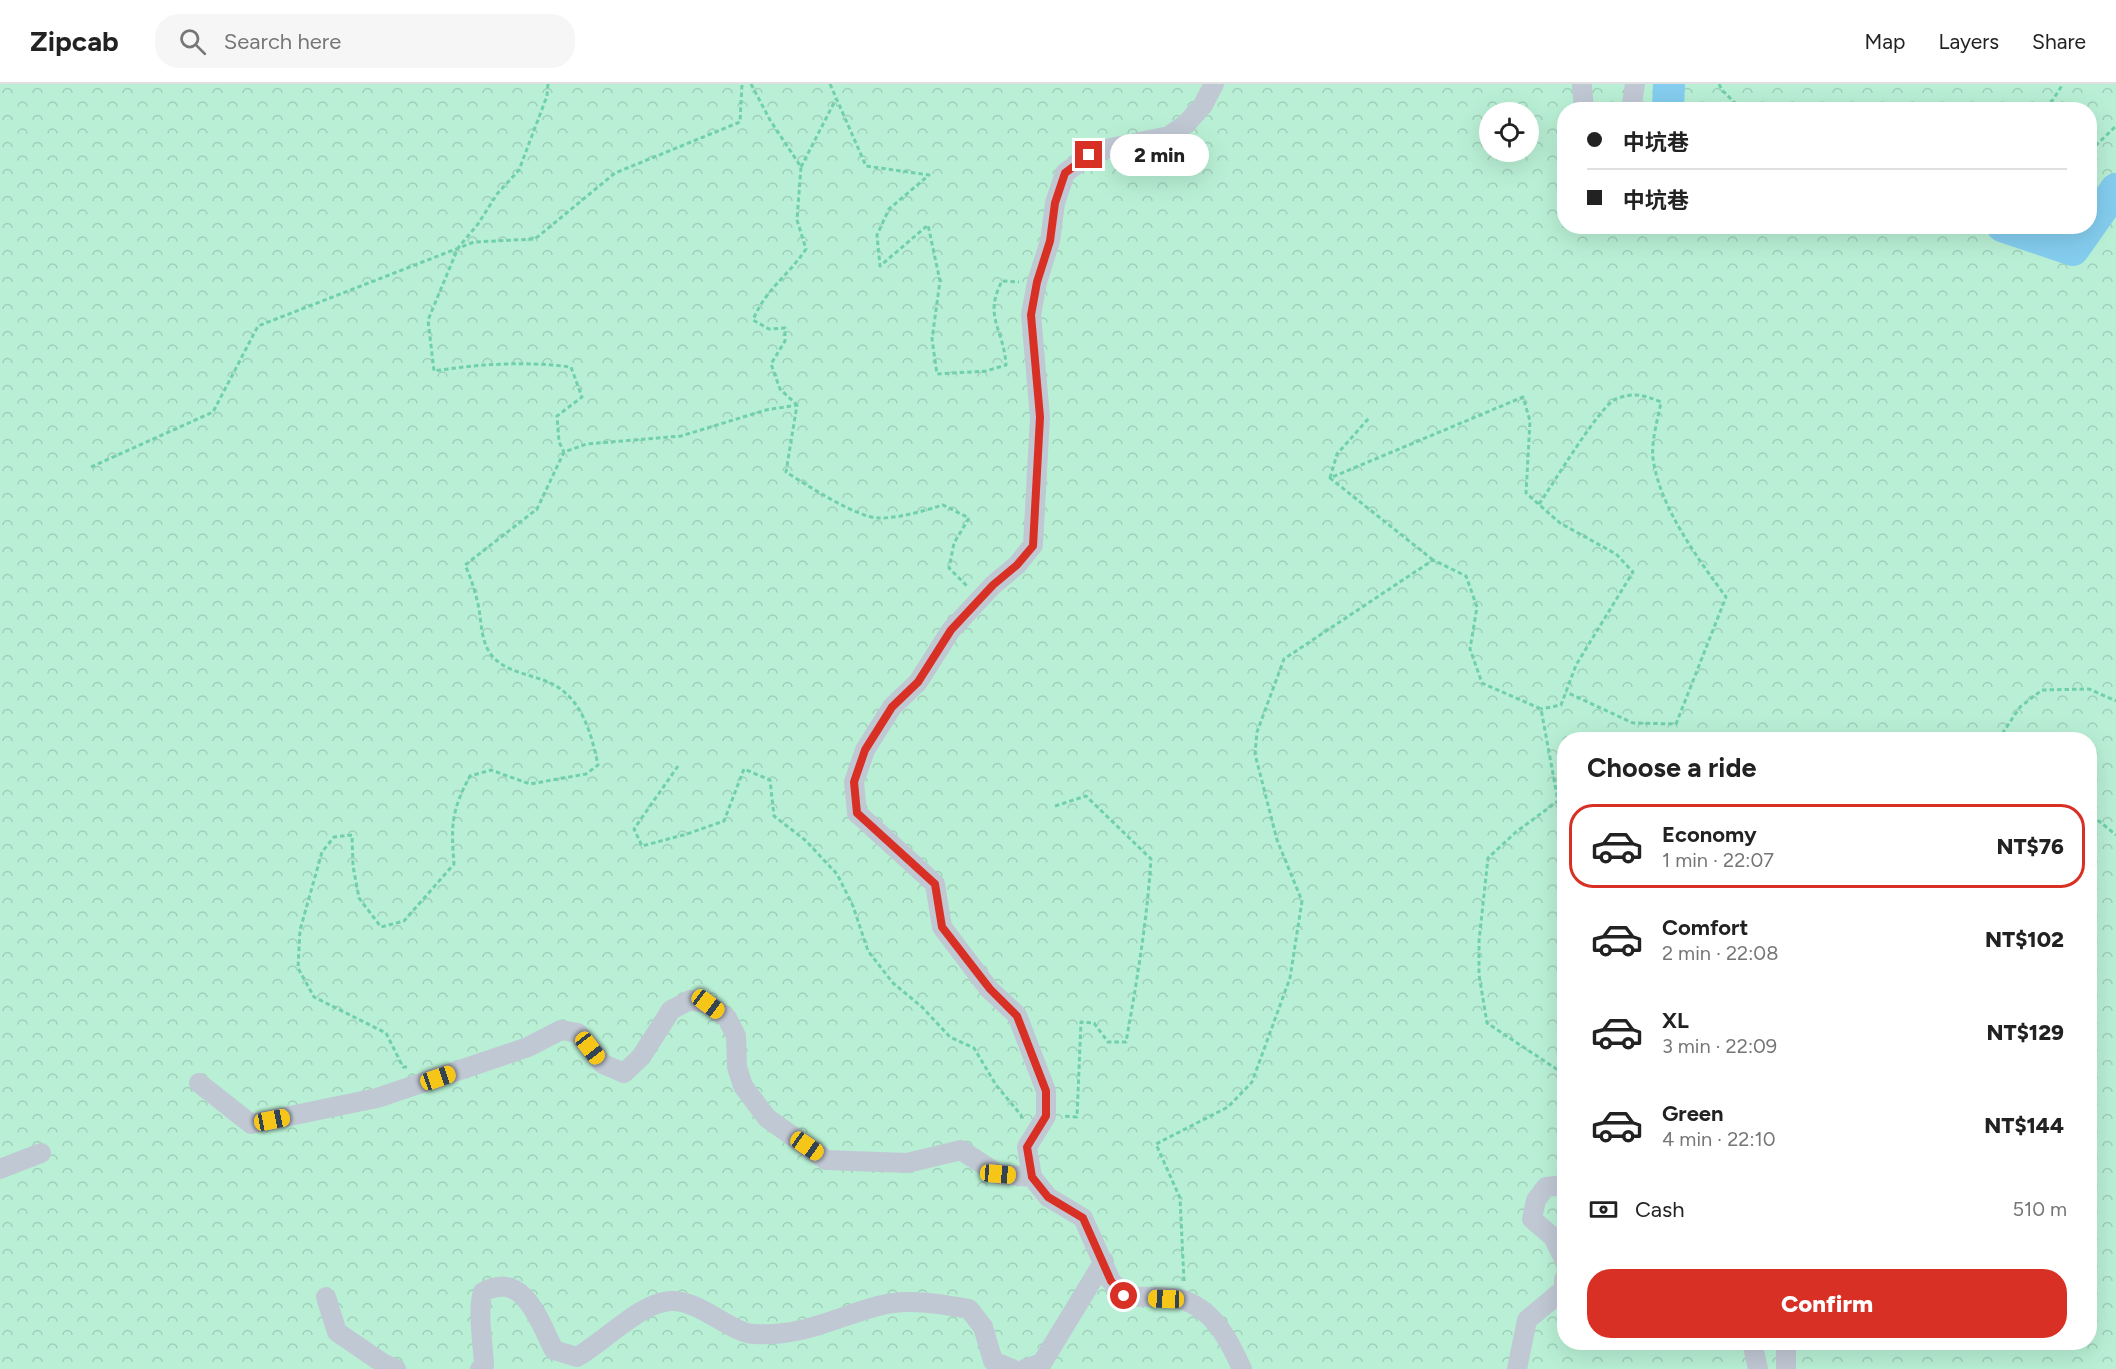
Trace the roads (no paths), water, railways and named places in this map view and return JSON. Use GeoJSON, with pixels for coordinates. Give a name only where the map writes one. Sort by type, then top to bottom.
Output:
{"type":"FeatureCollection","features":[{"type":"Feature","properties":{"kind":"street"},"geometry":{"type":"LineString","coordinates":[[1214,84],[1203,105],[1186,124],[1169,136],[1106,149],[1089,155],[1065,173],[1055,203],[1050,241],[1037,282],[1031,315],[1040,428],[1033,546],[1017,565],[951,630],[918,682],[892,707],[865,750],[854,782],[857,813],[935,884],[942,927],[990,989],[1017,1016],[1046,1091],[1046,1116],[1027,1147],[1032,1177],[1048,1197],[1083,1218],[1111,1281],[1124,1296],[1184,1300],[1202,1310],[1229,1340],[1242,1369]]}},
{"type":"Feature","properties":{"kind":"street"},"geometry":{"type":"LineString","coordinates":[[1632,102],[1635,84]]}},
{"type":"Feature","properties":{"kind":"street"},"geometry":{"type":"LineString","coordinates":[[1582,86],[1583,102]]}},
{"type":"Feature","properties":{"kind":"street"},"geometry":{"type":"LineString","coordinates":[[199,1083],[251,1124],[377,1098],[528,1047],[561,1030],[578,1033],[603,1064],[624,1072],[641,1057],[671,1010],[690,1000],[708,1004],[727,1018],[736,1036],[737,1067],[743,1086],[767,1118],[826,1160],[907,1162],[961,1150],[998,1174],[1032,1177]]}},
{"type":"Feature","properties":{"kind":"street"},"geometry":{"type":"LineString","coordinates":[[0,1169],[41,1153]]}},
{"type":"Feature","properties":{"kind":"street"},"geometry":{"type":"LineString","coordinates":[[1557,1186],[1546,1187],[1536,1200],[1532,1219],[1553,1237],[1557,1245]]}},
{"type":"Feature","properties":{"kind":"street"},"geometry":{"type":"LineString","coordinates":[[1025,1369],[1042,1363],[1104,1261]]}},
{"type":"Feature","properties":{"kind":"street"},"geometry":{"type":"LineString","coordinates":[[480,1369],[484,1365],[483,1324],[478,1305],[483,1292],[496,1285],[511,1288],[528,1299],[554,1350],[577,1357],[648,1308],[671,1300],[691,1305],[752,1335],[806,1331],[880,1305],[928,1302],[969,1309],[983,1327],[993,1361],[1011,1369]]}},
{"type":"Feature","properties":{"kind":"street"},"geometry":{"type":"LineString","coordinates":[[1517,1369],[1527,1320],[1557,1295]]}},
{"type":"Feature","properties":{"kind":"street"},"geometry":{"type":"LineString","coordinates":[[326,1297],[337,1332],[396,1369]]}},
{"type":"Feature","properties":{"kind":"street"},"geometry":{"type":"LineString","coordinates":[[1754,1350],[1758,1369]]}},
{"type":"Feature","properties":{"kind":"street"},"geometry":{"type":"LineString","coordinates":[[1786,1350],[1786,1369]]}},
{"type":"Feature","properties":{"kind":"waterway"},"geometry":{"type":"LineString","coordinates":[[1668,102],[1669,84]]}},
{"type":"Feature","properties":{"kind":"waterway"},"geometry":{"type":"LineString","coordinates":[[2097,216],[2116,189]]}},
{"type":"Feature","properties":{"kind":"waterway"},"geometry":{"type":"LineString","coordinates":[[2026,234],[2073,250],[2084,234]]}}]}
